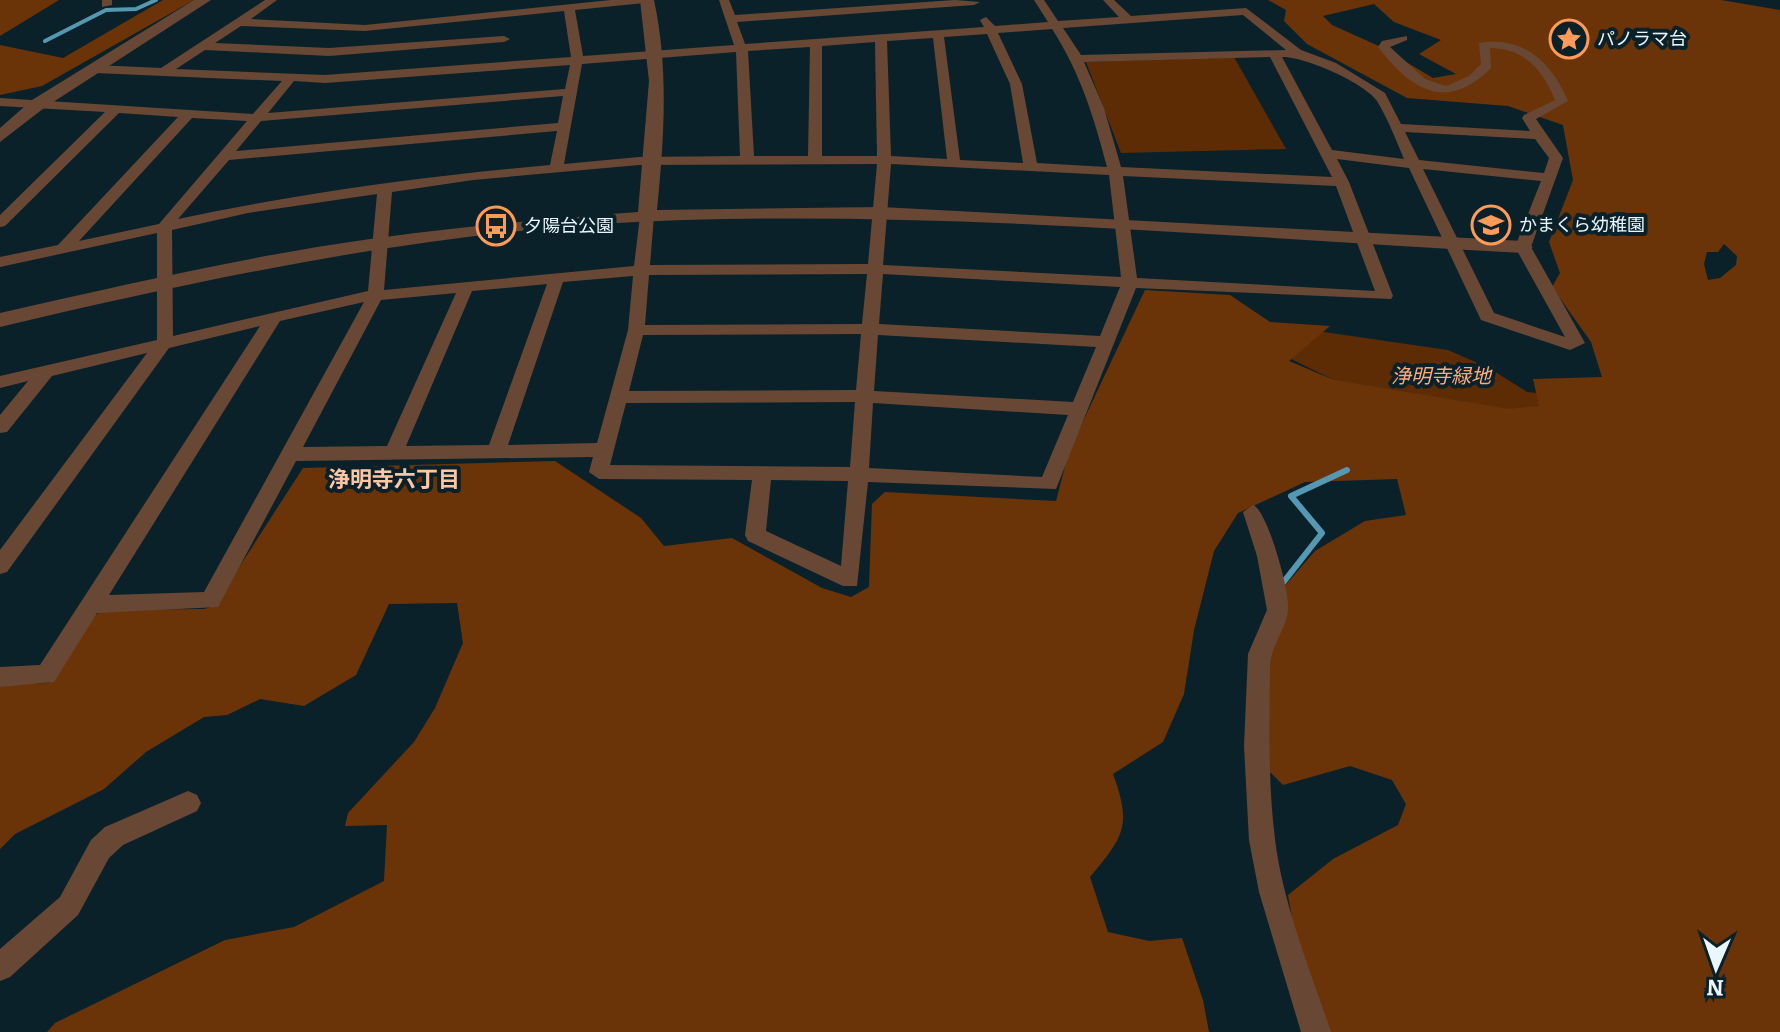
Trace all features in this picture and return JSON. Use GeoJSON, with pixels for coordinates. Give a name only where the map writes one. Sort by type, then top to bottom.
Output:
{"type":"FeatureCollection","features":[{"type":"Feature","properties":{"kind":"street"},"geometry":{"type":"LineString","coordinates":[[0,137],[38,104],[204,0]]}},
{"type":"Feature","properties":{"kind":"street"},"geometry":{"type":"LineString","coordinates":[[162,73],[272,0]]}},
{"type":"Feature","properties":{"kind":"street"},"geometry":{"type":"LineString","coordinates":[[501,0],[504,65]]}},
{"type":"Feature","properties":{"kind":"street"},"geometry":{"type":"LineString","coordinates":[[238,22],[350,28],[503,16],[645,0],[657,53],[643,270],[636,330],[599,472],[858,474],[1049,484],[1130,283],[1115,171],[1098,108],[1077,59],[1039,0]]}},
{"type":"Feature","properties":{"kind":"street"},"geometry":{"type":"LineString","coordinates":[[724,0],[741,47],[747,160]]}},
{"type":"Feature","properties":{"kind":"street"},"geometry":{"type":"LineString","coordinates":[[1108,0],[1129,20]]}},
{"type":"Feature","properties":{"kind":"street"},"geometry":{"type":"LineString","coordinates":[[731,19],[973,1],[993,29],[1016,84],[1031,166]]}},
{"type":"Feature","properties":{"kind":"street"},"geometry":{"type":"LineString","coordinates":[[556,168],[577,59],[569,9]]}},
{"type":"Feature","properties":{"kind":"street"},"geometry":{"type":"LineString","coordinates":[[95,69],[289,80],[1246,11],[1297,53],[1332,66],[1381,96],[1487,316],[1570,345],[1577,343],[1523,247]]}},
{"type":"Feature","properties":{"kind":"street"},"geometry":{"type":"LineString","coordinates":[[938,33],[954,163]]}},
{"type":"Feature","properties":{"kind":"street"},"geometry":{"type":"LineString","coordinates":[[762,473],[755,535],[850,580],[881,213],[884,160],[881,37]]}},
{"type":"Feature","properties":{"kind":"street"},"geometry":{"type":"LineString","coordinates":[[1403,38],[1386,43],[1384,47],[1413,77],[1448,91],[1468,85],[1487,65],[1483,45],[1508,43],[1535,60],[1555,82],[1562,101],[1529,118],[1556,158],[1523,247]]}},
{"type":"Feature","properties":{"kind":"street"},"geometry":{"type":"LineString","coordinates":[[202,46],[329,52],[504,39]]}},
{"type":"Feature","properties":{"kind":"street"},"geometry":{"type":"LineString","coordinates":[[815,159],[816,42]]}},
{"type":"Feature","properties":{"kind":"street"},"geometry":{"type":"LineString","coordinates":[[1077,59],[1297,53]]}},
{"type":"Feature","properties":{"kind":"street"},"geometry":{"type":"LineString","coordinates":[[0,382],[165,341],[376,295],[643,270],[876,269],[1385,296],[1342,182],[1274,54]]}},
{"type":"Feature","properties":{"kind":"street"},"geometry":{"type":"LineString","coordinates":[[0,566],[165,341],[164,227],[289,80]]}},
{"type":"Feature","properties":{"kind":"street"},"geometry":{"type":"LineString","coordinates":[[0,102],[255,118],[571,92]]}},
{"type":"Feature","properties":{"kind":"street"},"geometry":{"type":"LineString","coordinates":[[0,223],[115,110]]}},
{"type":"Feature","properties":{"kind":"street"},"geometry":{"type":"LineString","coordinates":[[62,250],[188,114]]}},
{"type":"Feature","properties":{"kind":"street"},"geometry":{"type":"LineString","coordinates":[[223,156],[564,126]]}},
{"type":"Feature","properties":{"kind":"street"},"geometry":{"type":"LineString","coordinates":[[1398,128],[1539,135]]}},
{"type":"Feature","properties":{"kind":"street"},"geometry":{"type":"LineString","coordinates":[[1328,154],[1549,178]]}},
{"type":"Feature","properties":{"kind":"street"},"geometry":{"type":"LineString","coordinates":[[0,262],[248,209],[385,188],[556,168],[652,161],[884,160],[1342,182]]}},
{"type":"Feature","properties":{"kind":"street"},"geometry":{"type":"LineString","coordinates":[[93,604],[210,601],[376,295],[385,188]]}},
{"type":"Feature","properties":{"kind":"street"},"geometry":{"type":"LineString","coordinates":[[0,320],[164,282],[380,243],[523,226],[647,216],[881,213],[1523,247]]}},
{"type":"Feature","properties":{"kind":"street"},"geometry":{"type":"LineString","coordinates":[[496,451],[557,278]]}},
{"type":"Feature","properties":{"kind":"street"},"geometry":{"type":"LineString","coordinates":[[393,453],[467,285]]}},
{"type":"Feature","properties":{"kind":"street"},"geometry":{"type":"LineString","coordinates":[[0,677],[46,675],[274,317]]}},
{"type":"Feature","properties":{"kind":"street"},"geometry":{"type":"LineString","coordinates":[[636,330],[870,329],[1105,342]]}},
{"type":"Feature","properties":{"kind":"street"},"geometry":{"type":"LineString","coordinates":[[0,427],[47,370]]}},
{"type":"Feature","properties":{"kind":"street"},"geometry":{"type":"LineString","coordinates":[[619,397],[865,396],[1078,409]]}},
{"type":"Feature","properties":{"kind":"street"},"geometry":{"type":"LineString","coordinates":[[289,454],[604,450]]}},
{"type":"Feature","properties":{"kind":"street"},"geometry":{"type":"LineString","coordinates":[[1253,512],[1267,556],[1278,610],[1259,654],[1256,746],[1262,840],[1272,892],[1316,1032]]}},
{"type":"Feature","properties":{"kind":"street"},"geometry":{"type":"LineString","coordinates":[[0,967],[69,906],[100,849],[114,836],[188,803]]}},
{"type":"Feature","properties":{"kind":"green space"},"geometry":{"type":"Polygon","coordinates":[[[1234,57],[1286,149],[1121,153],[1086,62],[1234,57]]]}},
{"type":"Feature","properties":{"kind":"green space","name":"浄明寺緑地"},"geometry":{"type":"Polygon","coordinates":[[[1310,330],[1448,350],[1489,368],[1527,392],[1578,397],[1604,442],[1342,384],[1281,354],[1310,330]]]}},
{"type":"Feature","properties":{"kind":"shaded area"},"geometry":{"type":"Polygon","coordinates":[[[0,0],[59,0],[0,36],[0,0]]]}},
{"type":"Feature","properties":{"kind":"shaded area"},"geometry":{"type":"Polygon","coordinates":[[[163,0],[194,0],[42,86],[0,95],[0,45],[63,58],[163,0]]]}},
{"type":"Feature","properties":{"kind":"shaded area"},"geometry":{"type":"Polygon","coordinates":[[[1268,0],[1721,0],[1780,10],[1780,1032],[1312,1032],[1288,895],[1333,859],[1398,825],[1406,804],[1392,780],[1350,766],[1283,785],[1261,763],[1276,596],[1315,551],[1365,521],[1406,515],[1397,479],[1305,482],[1238,513],[1214,551],[1194,630],[1184,694],[1163,742],[1113,774],[1122,806],[1121,830],[1111,851],[1090,877],[1108,932],[1149,941],[1182,938],[1203,1000],[1209,1032],[47,1032],[55,1023],[225,940],[294,927],[384,881],[387,825],[345,826],[348,813],[414,742],[435,708],[463,643],[457,603],[389,604],[356,675],[304,706],[260,699],[227,715],[204,717],[146,752],[104,789],[15,834],[0,849],[0,685],[49,683],[94,616],[103,610],[204,609],[214,606],[303,468],[555,461],[641,518],[664,546],[732,538],[822,588],[851,597],[869,587],[872,504],[885,492],[1056,501],[1069,451],[1145,290],[1230,295],[1270,322],[1330,326],[1289,361],[1334,380],[1508,409],[1539,406],[1533,379],[1602,377],[1591,342],[1552,287],[1560,273],[1549,242],[1573,180],[1563,125],[1508,106],[1407,98],[1307,44],[1284,21],[1286,10],[1268,0]],[[1374,4],[1323,16],[1332,25],[1381,47],[1433,78],[1456,74],[1419,54],[1441,40],[1394,22],[1374,4]],[[1724,244],[1718,252],[1707,252],[1704,264],[1708,280],[1720,278],[1736,265],[1737,256],[1724,244]]]}},
{"type":"Feature","properties":{"kind":"waterway"},"geometry":{"type":"LineString","coordinates":[[45,41],[106,10],[136,9],[156,0]]}},
{"type":"Feature","properties":{"kind":"waterway"},"geometry":{"type":"LineString","coordinates":[[1282,584],[1322,533],[1291,496],[1347,470]]}},
{"type":"Feature","properties":{"kind":"place","name":"パノラマ台"},"geometry":{"type":"Point","coordinates":[1569,39]}},
{"type":"Feature","properties":{"kind":"place","name":"かまくら幼稚園"},"geometry":{"type":"Point","coordinates":[1491,225]}},
{"type":"Feature","properties":{"kind":"place","name":"夕陽台公園"},"geometry":{"type":"Point","coordinates":[496,226]}},
{"type":"Feature","properties":{"kind":"district","name":"浄明寺六丁目"},"geometry":{"type":"Point","coordinates":[394,479]}}]}
